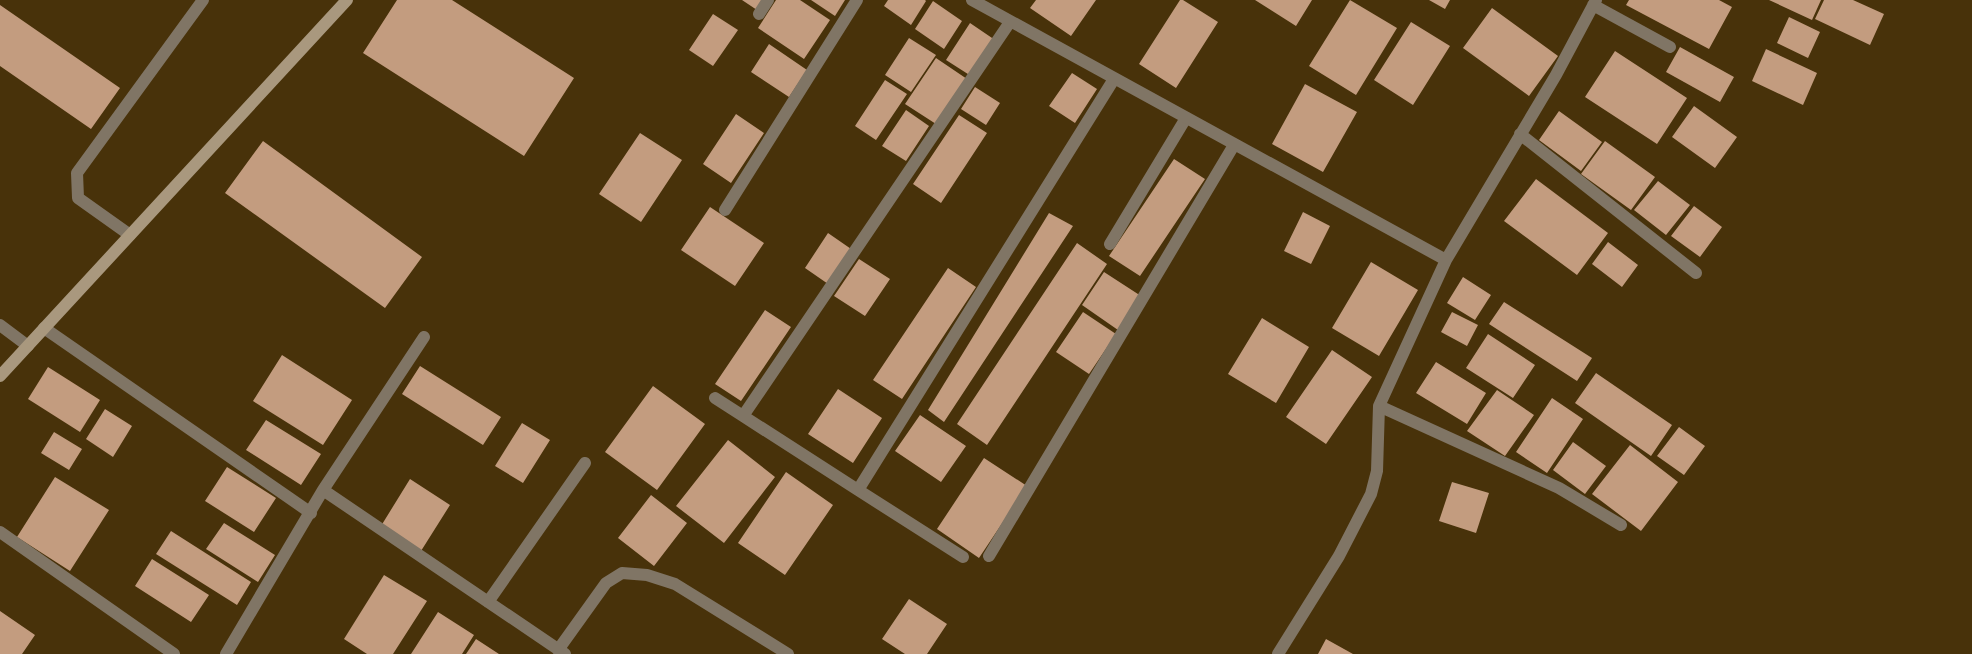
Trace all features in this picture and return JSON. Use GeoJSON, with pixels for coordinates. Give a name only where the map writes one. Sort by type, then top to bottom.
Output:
{"type":"FeatureCollection","features":[{"type":"Feature","properties":{"kind":"street"},"geometry":{"type":"LineString","coordinates":[[130,235],[78,198],[77,173],[203,0]]}},
{"type":"Feature","properties":{"kind":"street"},"geometry":{"type":"LineString","coordinates":[[0,376],[347,0]]}},
{"type":"Feature","properties":{"kind":"street"},"geometry":{"type":"LineString","coordinates":[[759,14],[768,0]]}},
{"type":"Feature","properties":{"kind":"street"},"geometry":{"type":"LineString","coordinates":[[724,210],[857,0]]}},
{"type":"Feature","properties":{"kind":"street"},"geometry":{"type":"LineString","coordinates":[[972,0],[1446,260]]}},
{"type":"Feature","properties":{"kind":"street"},"geometry":{"type":"LineString","coordinates":[[1278,654],[1339,556],[1371,494],[1377,471],[1379,406],[1446,260],[1556,75],[1595,3],[1670,47]]}},
{"type":"Feature","properties":{"kind":"street"},"geometry":{"type":"LineString","coordinates":[[743,416],[1010,22]]}},
{"type":"Feature","properties":{"kind":"street"},"geometry":{"type":"LineString","coordinates":[[858,490],[1114,79]]}},
{"type":"Feature","properties":{"kind":"street"},"geometry":{"type":"LineString","coordinates":[[1110,244],[1186,118]]}},
{"type":"Feature","properties":{"kind":"street"},"geometry":{"type":"LineString","coordinates":[[1520,134],[1696,273]]}},
{"type":"Feature","properties":{"kind":"street"},"geometry":{"type":"LineString","coordinates":[[989,556],[1234,145]]}},
{"type":"Feature","properties":{"kind":"street"},"geometry":{"type":"LineString","coordinates":[[0,325],[28,346]]}},
{"type":"Feature","properties":{"kind":"street"},"geometry":{"type":"LineString","coordinates":[[44,328],[311,513]]}},
{"type":"Feature","properties":{"kind":"street"},"geometry":{"type":"LineString","coordinates":[[226,654],[323,490],[424,337]]}},
{"type":"Feature","properties":{"kind":"street"},"geometry":{"type":"LineString","coordinates":[[715,398],[963,557]]}},
{"type":"Feature","properties":{"kind":"street"},"geometry":{"type":"LineString","coordinates":[[1379,406],[1559,488],[1621,525]]}},
{"type":"Feature","properties":{"kind":"street"},"geometry":{"type":"LineString","coordinates":[[488,602],[585,464]]}},
{"type":"Feature","properties":{"kind":"street"},"geometry":{"type":"LineString","coordinates":[[323,490],[561,652],[606,584],[622,573],[647,575],[675,584],[788,654]]}},
{"type":"Feature","properties":{"kind":"street"},"geometry":{"type":"LineString","coordinates":[[0,532],[174,654]]}},
{"type":"Feature","properties":{"kind":"building"},"geometry":{"type":"Polygon","coordinates":[[[397,0],[452,0],[574,78],[524,156],[363,53],[397,0]]]}},
{"type":"Feature","properties":{"kind":"building"},"geometry":{"type":"Polygon","coordinates":[[[742,0],[763,0],[757,10],[742,0]]]}},
{"type":"Feature","properties":{"kind":"building"},"geometry":{"type":"Polygon","coordinates":[[[776,0],[800,0],[830,20],[804,59],[758,28],[776,0]]]}},
{"type":"Feature","properties":{"kind":"building"},"geometry":{"type":"Polygon","coordinates":[[[811,0],[845,0],[835,16],[811,0]]]}},
{"type":"Feature","properties":{"kind":"building"},"geometry":{"type":"Polygon","coordinates":[[[888,0],[926,1],[911,25],[884,6],[888,0]]]}},
{"type":"Feature","properties":{"kind":"building"},"geometry":{"type":"Polygon","coordinates":[[[1036,0],[1096,0],[1071,36],[1030,8],[1036,0]]]}},
{"type":"Feature","properties":{"kind":"building"},"geometry":{"type":"Polygon","coordinates":[[[1180,0],[1218,22],[1176,88],[1139,64],[1180,0]]]}},
{"type":"Feature","properties":{"kind":"building"},"geometry":{"type":"Polygon","coordinates":[[[1255,0],[1312,0],[1296,26],[1255,0]]]}},
{"type":"Feature","properties":{"kind":"building"},"geometry":{"type":"Polygon","coordinates":[[[1350,0],[1397,28],[1356,95],[1309,66],[1350,0]]]}},
{"type":"Feature","properties":{"kind":"building"},"geometry":{"type":"Polygon","coordinates":[[[1429,0],[1450,0],[1445,9],[1429,0]]]}},
{"type":"Feature","properties":{"kind":"building"},"geometry":{"type":"Polygon","coordinates":[[[1629,0],[1719,0],[1732,7],[1709,49],[1626,5],[1629,0]]]}},
{"type":"Feature","properties":{"kind":"building"},"geometry":{"type":"Polygon","coordinates":[[[1769,0],[1821,0],[1812,20],[1769,0]]]}},
{"type":"Feature","properties":{"kind":"building"},"geometry":{"type":"Polygon","coordinates":[[[1824,0],[1853,0],[1884,14],[1870,45],[1815,19],[1824,0]]]}},
{"type":"Feature","properties":{"kind":"building"},"geometry":{"type":"Polygon","coordinates":[[[933,1],[962,21],[944,49],[915,29],[933,1]]]}},
{"type":"Feature","properties":{"kind":"building"},"geometry":{"type":"Polygon","coordinates":[[[0,5],[120,88],[91,129],[0,66],[0,5]]]}},
{"type":"Feature","properties":{"kind":"building"},"geometry":{"type":"Polygon","coordinates":[[[1492,8],[1558,56],[1529,96],[1463,48],[1492,8]]]}},
{"type":"Feature","properties":{"kind":"building"},"geometry":{"type":"Polygon","coordinates":[[[713,14],[738,30],[713,66],[689,50],[713,14]]]}},
{"type":"Feature","properties":{"kind":"building"},"geometry":{"type":"Polygon","coordinates":[[[1789,17],[1820,32],[1808,58],[1777,43],[1789,17]]]}},
{"type":"Feature","properties":{"kind":"building"},"geometry":{"type":"Polygon","coordinates":[[[1411,22],[1450,46],[1413,105],[1374,80],[1411,22]]]}},
{"type":"Feature","properties":{"kind":"building"},"geometry":{"type":"Polygon","coordinates":[[[970,23],[995,40],[971,76],[946,60],[970,23]]]}},
{"type":"Feature","properties":{"kind":"building"},"geometry":{"type":"Polygon","coordinates":[[[909,38],[936,55],[911,92],[885,75],[909,38]]]}},
{"type":"Feature","properties":{"kind":"building"},"geometry":{"type":"Polygon","coordinates":[[[769,44],[807,70],[789,97],[751,72],[769,44]]]}},
{"type":"Feature","properties":{"kind":"building"},"geometry":{"type":"Polygon","coordinates":[[[1680,47],[1734,77],[1720,102],[1666,72],[1680,47]]]}},
{"type":"Feature","properties":{"kind":"building"},"geometry":{"type":"Polygon","coordinates":[[[1766,49],[1817,73],[1803,105],[1752,81],[1766,49]]]}},
{"type":"Feature","properties":{"kind":"building"},"geometry":{"type":"Polygon","coordinates":[[[1615,51],[1687,98],[1657,144],[1585,97],[1615,51]]]}},
{"type":"Feature","properties":{"kind":"building"},"geometry":{"type":"Polygon","coordinates":[[[936,58],[967,79],[936,124],[905,104],[936,58]]]}},
{"type":"Feature","properties":{"kind":"building"},"geometry":{"type":"Polygon","coordinates":[[[1072,73],[1097,89],[1075,123],[1049,106],[1072,73]]]}},
{"type":"Feature","properties":{"kind":"building"},"geometry":{"type":"Polygon","coordinates":[[[885,80],[907,94],[876,140],[855,126],[885,80]]]}},
{"type":"Feature","properties":{"kind":"building"},"geometry":{"type":"Polygon","coordinates":[[[1305,84],[1357,112],[1323,172],[1272,144],[1305,84]]]}},
{"type":"Feature","properties":{"kind":"building"},"geometry":{"type":"Polygon","coordinates":[[[975,87],[1000,103],[986,125],[961,109],[975,87]]]}},
{"type":"Feature","properties":{"kind":"building"},"geometry":{"type":"Polygon","coordinates":[[[1694,106],[1737,137],[1715,168],[1672,137],[1694,106]]]}},
{"type":"Feature","properties":{"kind":"building"},"geometry":{"type":"Polygon","coordinates":[[[906,110],[929,126],[906,161],[882,146],[906,110]]]}},
{"type":"Feature","properties":{"kind":"building"},"geometry":{"type":"Polygon","coordinates":[[[1559,111],[1602,142],[1581,171],[1539,140],[1559,111]]]}},
{"type":"Feature","properties":{"kind":"building"},"geometry":{"type":"Polygon","coordinates":[[[736,114],[764,133],[731,183],[703,164],[736,114]]]}},
{"type":"Feature","properties":{"kind":"building"},"geometry":{"type":"Polygon","coordinates":[[[959,115],[987,133],[941,203],[913,184],[959,115]]]}},
{"type":"Feature","properties":{"kind":"building"},"geometry":{"type":"Polygon","coordinates":[[[640,133],[682,160],[641,222],[599,194],[640,133]]]}},
{"type":"Feature","properties":{"kind":"building"},"geometry":{"type":"Polygon","coordinates":[[[263,141],[422,257],[385,308],[225,193],[263,141]]]}},
{"type":"Feature","properties":{"kind":"building"},"geometry":{"type":"Polygon","coordinates":[[[1605,141],[1655,177],[1631,210],[1581,174],[1605,141]]]}},
{"type":"Feature","properties":{"kind":"building"},"geometry":{"type":"Polygon","coordinates":[[[1174,159],[1205,179],[1140,276],[1109,256],[1174,159]]]}},
{"type":"Feature","properties":{"kind":"building"},"geometry":{"type":"Polygon","coordinates":[[[1536,179],[1608,233],[1577,275],[1504,221],[1536,179]]]}},
{"type":"Feature","properties":{"kind":"building"},"geometry":{"type":"Polygon","coordinates":[[[1658,181],[1690,205],[1666,235],[1634,210],[1658,181]]]}},
{"type":"Feature","properties":{"kind":"building"},"geometry":{"type":"Polygon","coordinates":[[[1694,206],[1722,227],[1700,257],[1671,236],[1694,206]]]}},
{"type":"Feature","properties":{"kind":"building"},"geometry":{"type":"Polygon","coordinates":[[[710,207],[764,243],[735,286],[681,250],[710,207]]]}},
{"type":"Feature","properties":{"kind":"building"},"geometry":{"type":"Polygon","coordinates":[[[1303,212],[1330,226],[1311,264],[1284,251],[1303,212]]]}},
{"type":"Feature","properties":{"kind":"building"},"geometry":{"type":"Polygon","coordinates":[[[1049,213],[1073,226],[944,422],[928,410],[1049,213]]]}},
{"type":"Feature","properties":{"kind":"building"},"geometry":{"type":"Polygon","coordinates":[[[828,233],[854,251],[831,286],[805,268],[828,233]]]}},
{"type":"Feature","properties":{"kind":"building"},"geometry":{"type":"Polygon","coordinates":[[[1608,242],[1638,265],[1622,287],[1592,264],[1608,242]]]}},
{"type":"Feature","properties":{"kind":"building"},"geometry":{"type":"Polygon","coordinates":[[[1077,243],[1107,264],[987,445],[957,424],[1077,243]]]}},
{"type":"Feature","properties":{"kind":"building"},"geometry":{"type":"Polygon","coordinates":[[[859,259],[890,279],[865,316],[834,296],[859,259]]]}},
{"type":"Feature","properties":{"kind":"building"},"geometry":{"type":"Polygon","coordinates":[[[1371,262],[1418,290],[1379,356],[1332,328],[1371,262]]]}},
{"type":"Feature","properties":{"kind":"building"},"geometry":{"type":"Polygon","coordinates":[[[948,268],[976,287],[902,399],[873,380],[948,268]]]}},
{"type":"Feature","properties":{"kind":"building"},"geometry":{"type":"Polygon","coordinates":[[[1104,272],[1141,296],[1118,330],[1082,305],[1104,272]]]}},
{"type":"Feature","properties":{"kind":"building"},"geometry":{"type":"Polygon","coordinates":[[[1463,277],[1491,295],[1475,320],[1447,303],[1463,277]]]}},
{"type":"Feature","properties":{"kind":"building"},"geometry":{"type":"Polygon","coordinates":[[[1504,302],[1592,358],[1577,381],[1489,324],[1504,302]]]}},
{"type":"Feature","properties":{"kind":"building"},"geometry":{"type":"Polygon","coordinates":[[[765,310],[791,327],[741,401],[715,384],[765,310]]]}},
{"type":"Feature","properties":{"kind":"building"},"geometry":{"type":"Polygon","coordinates":[[[1083,312],[1116,334],[1089,374],[1056,352],[1083,312]]]}},
{"type":"Feature","properties":{"kind":"building"},"geometry":{"type":"Polygon","coordinates":[[[1452,312],[1478,325],[1467,346],[1441,332],[1452,312]]]}},
{"type":"Feature","properties":{"kind":"building"},"geometry":{"type":"Polygon","coordinates":[[[1262,318],[1309,347],[1276,403],[1228,374],[1262,318]]]}},
{"type":"Feature","properties":{"kind":"building"},"geometry":{"type":"Polygon","coordinates":[[[1488,334],[1535,365],[1513,398],[1466,368],[1488,334]]]}},
{"type":"Feature","properties":{"kind":"building"},"geometry":{"type":"Polygon","coordinates":[[[1332,350],[1372,377],[1326,444],[1286,417],[1332,350]]]}},
{"type":"Feature","properties":{"kind":"building"},"geometry":{"type":"Polygon","coordinates":[[[282,355],[352,400],[323,445],[253,401],[282,355]]]}},
{"type":"Feature","properties":{"kind":"building"},"geometry":{"type":"Polygon","coordinates":[[[1436,362],[1486,393],[1467,424],[1416,393],[1436,362]]]}},
{"type":"Feature","properties":{"kind":"building"},"geometry":{"type":"Polygon","coordinates":[[[420,366],[501,417],[483,445],[402,394],[420,366]]]}},
{"type":"Feature","properties":{"kind":"building"},"geometry":{"type":"Polygon","coordinates":[[[48,367],[100,400],[80,432],[28,399],[48,367]]]}},
{"type":"Feature","properties":{"kind":"building"},"geometry":{"type":"Polygon","coordinates":[[[1596,373],[1672,425],[1651,456],[1575,403],[1596,373]]]}},
{"type":"Feature","properties":{"kind":"building"},"geometry":{"type":"Polygon","coordinates":[[[653,386],[705,424],[657,490],[605,452],[653,386]]]}},
{"type":"Feature","properties":{"kind":"building"},"geometry":{"type":"Polygon","coordinates":[[[838,389],[882,418],[853,463],[808,434],[838,389]]]}},
{"type":"Feature","properties":{"kind":"building"},"geometry":{"type":"Polygon","coordinates":[[[1497,390],[1534,415],[1505,456],[1467,431],[1497,390]]]}},
{"type":"Feature","properties":{"kind":"building"},"geometry":{"type":"Polygon","coordinates":[[[1552,398],[1583,419],[1547,473],[1516,452],[1552,398]]]}},
{"type":"Feature","properties":{"kind":"building"},"geometry":{"type":"Polygon","coordinates":[[[105,409],[132,426],[113,457],[86,439],[105,409]]]}},
{"type":"Feature","properties":{"kind":"building"},"geometry":{"type":"Polygon","coordinates":[[[920,415],[966,446],[941,482],[895,451],[920,415]]]}},
{"type":"Feature","properties":{"kind":"building"},"geometry":{"type":"Polygon","coordinates":[[[266,420],[321,454],[301,485],[246,450],[266,420]]]}},
{"type":"Feature","properties":{"kind":"building"},"geometry":{"type":"Polygon","coordinates":[[[522,423],[550,440],[523,483],[495,466],[522,423]]]}},
{"type":"Feature","properties":{"kind":"building"},"geometry":{"type":"Polygon","coordinates":[[[1679,427],[1705,446],[1684,475],[1657,456],[1679,427]]]}},
{"type":"Feature","properties":{"kind":"building"},"geometry":{"type":"Polygon","coordinates":[[[54,432],[82,449],[69,470],[41,453],[54,432]]]}},
{"type":"Feature","properties":{"kind":"building"},"geometry":{"type":"Polygon","coordinates":[[[728,440],[775,477],[724,543],[676,506],[728,440]]]}},
{"type":"Feature","properties":{"kind":"building"},"geometry":{"type":"Polygon","coordinates":[[[1573,442],[1606,466],[1585,494],[1553,470],[1573,442]]]}},
{"type":"Feature","properties":{"kind":"building"},"geometry":{"type":"Polygon","coordinates":[[[1630,445],[1678,482],[1641,531],[1592,494],[1630,445]]]}},
{"type":"Feature","properties":{"kind":"building"},"geometry":{"type":"Polygon","coordinates":[[[984,458],[1027,486],[979,558],[937,529],[984,458]]]}},
{"type":"Feature","properties":{"kind":"building"},"geometry":{"type":"Polygon","coordinates":[[[227,467],[276,498],[254,532],[205,501],[227,467]]]}},
{"type":"Feature","properties":{"kind":"building"},"geometry":{"type":"Polygon","coordinates":[[[786,472],[833,505],[785,575],[738,543],[786,472]]]}},
{"type":"Feature","properties":{"kind":"building"},"geometry":{"type":"Polygon","coordinates":[[[55,477],[109,510],[70,571],[17,537],[55,477]]]}},
{"type":"Feature","properties":{"kind":"building"},"geometry":{"type":"Polygon","coordinates":[[[410,479],[450,505],[421,551],[381,526],[410,479]]]}},
{"type":"Feature","properties":{"kind":"building"},"geometry":{"type":"Polygon","coordinates":[[[1452,482],[1489,493],[1476,533],[1439,521],[1452,482]]]}},
{"type":"Feature","properties":{"kind":"building"},"geometry":{"type":"Polygon","coordinates":[[[651,495],[687,523],[654,566],[618,538],[651,495]]]}},
{"type":"Feature","properties":{"kind":"building"},"geometry":{"type":"Polygon","coordinates":[[[224,523],[275,555],[258,582],[206,549],[224,523]]]}},
{"type":"Feature","properties":{"kind":"building"},"geometry":{"type":"Polygon","coordinates":[[[171,531],[251,582],[237,605],[156,554],[171,531]]]}},
{"type":"Feature","properties":{"kind":"building"},"geometry":{"type":"Polygon","coordinates":[[[152,559],[209,595],[191,622],[135,586],[152,559]]]}},
{"type":"Feature","properties":{"kind":"building"},"geometry":{"type":"Polygon","coordinates":[[[384,575],[427,601],[393,654],[367,654],[344,639],[384,575]]]}},
{"type":"Feature","properties":{"kind":"building"},"geometry":{"type":"Polygon","coordinates":[[[909,599],[947,624],[927,654],[905,654],[882,639],[909,599]]]}},
{"type":"Feature","properties":{"kind":"building"},"geometry":{"type":"Polygon","coordinates":[[[0,611],[35,635],[22,654],[0,654],[0,611]]]}},
{"type":"Feature","properties":{"kind":"building"},"geometry":{"type":"Polygon","coordinates":[[[438,612],[474,635],[462,654],[411,654],[438,612]]]}},
{"type":"Feature","properties":{"kind":"building"},"geometry":{"type":"Polygon","coordinates":[[[476,639],[499,654],[466,654],[476,639]]]}},
{"type":"Feature","properties":{"kind":"building"},"geometry":{"type":"Polygon","coordinates":[[[1326,639],[1353,654],[1318,654],[1326,639]]]}}]}
